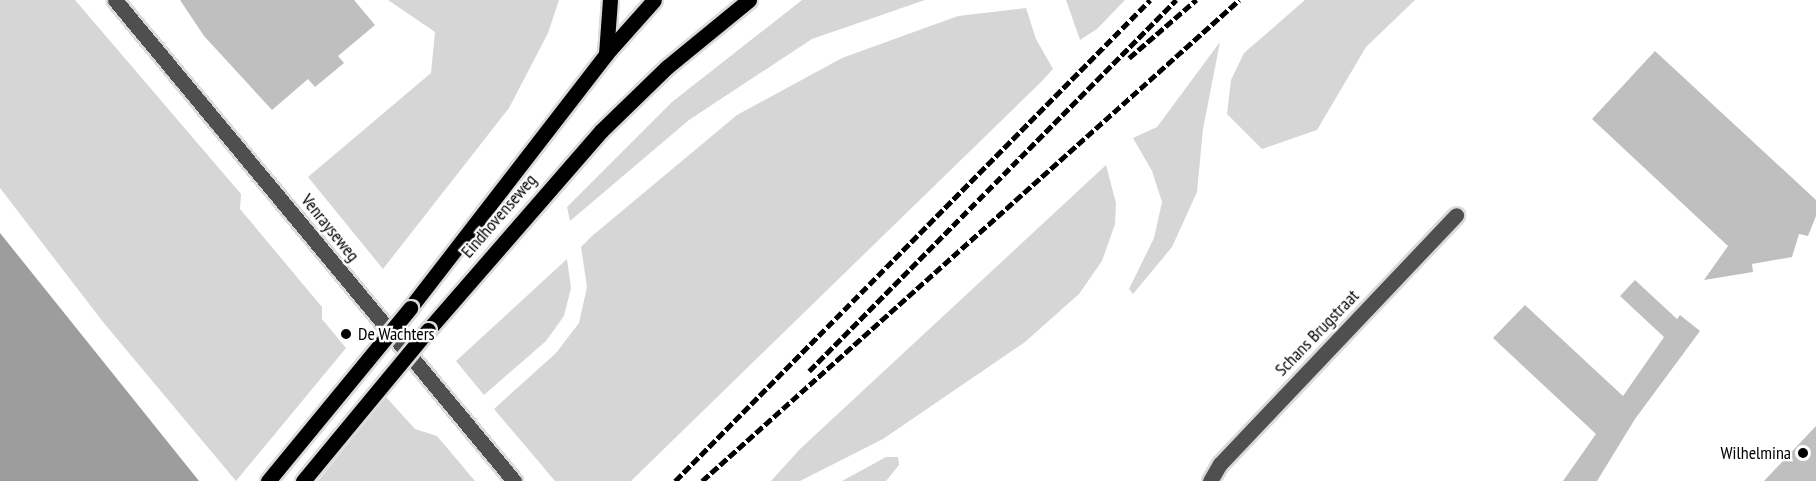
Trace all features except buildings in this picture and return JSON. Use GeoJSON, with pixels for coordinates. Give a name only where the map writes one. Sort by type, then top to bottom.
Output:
{"type":"FeatureCollection","features":[{"type":"Feature","properties":{"kind":"main road"},"geometry":{"type":"LineString","coordinates":[[606,54],[610,0]]}},
{"type":"Feature","properties":{"kind":"main road","name":"Eindhovenseweg"},"geometry":{"type":"LineString","coordinates":[[268,481],[410,308],[606,54],[654,0]]}},
{"type":"Feature","properties":{"kind":"main road","name":"Eindhovenseweg"},"geometry":{"type":"LineString","coordinates":[[303,481],[428,330],[601,131],[667,67],[744,1]]}},
{"type":"Feature","properties":{"kind":"street","name":"Venrayseweg"},"geometry":{"type":"LineString","coordinates":[[115,0],[514,481]]}},
{"type":"Feature","properties":{"kind":"street","name":"Schans Brugstraat"},"geometry":{"type":"LineString","coordinates":[[1210,481],[1220,464],[1456,216]]}},
{"type":"Feature","properties":{"kind":"shaded area"},"geometry":{"type":"Polygon","coordinates":[[[0,0],[75,0],[241,194],[240,209],[322,307],[322,319],[346,348],[236,481],[103,322],[0,188],[0,0]]]}},
{"type":"Feature","properties":{"kind":"shaded area"},"geometry":{"type":"Polygon","coordinates":[[[388,0],[559,0],[548,33],[509,108],[383,269],[308,177],[431,73],[435,32],[388,0]]]}},
{"type":"Feature","properties":{"kind":"shaded area"},"geometry":{"type":"Polygon","coordinates":[[[802,0],[925,0],[812,39],[689,120],[570,221],[567,207],[672,102],[802,0]]]}},
{"type":"Feature","properties":{"kind":"shaded area"},"geometry":{"type":"Polygon","coordinates":[[[1066,0],[1125,0],[1097,29],[1080,40],[1066,0]]]}},
{"type":"Feature","properties":{"kind":"shaded area"},"geometry":{"type":"Polygon","coordinates":[[[1305,0],[1415,0],[1366,47],[1317,130],[1262,149],[1227,114],[1231,80],[1244,53],[1305,0]]]}},
{"type":"Feature","properties":{"kind":"shaded area"},"geometry":{"type":"Polygon","coordinates":[[[1026,8],[1036,39],[1053,69],[1041,82],[631,481],[555,481],[494,409],[556,353],[579,323],[587,287],[581,247],[737,115],[842,58],[958,16],[1026,8]]]}},
{"type":"Feature","properties":{"kind":"shaded area"},"geometry":{"type":"Polygon","coordinates":[[[1220,42],[1203,129],[1197,192],[1172,247],[1133,294],[1129,289],[1154,238],[1162,202],[1152,171],[1133,138],[1157,127],[1220,42]]]}},
{"type":"Feature","properties":{"kind":"shaded area"},"geometry":{"type":"Polygon","coordinates":[[[1106,165],[1116,203],[1115,224],[1102,261],[1079,294],[1025,342],[883,439],[800,481],[771,481],[800,449],[1106,165]]]}},
{"type":"Feature","properties":{"kind":"shaded area"},"geometry":{"type":"Polygon","coordinates":[[[0,233],[61,309],[199,481],[0,481],[0,233]]]}},
{"type":"Feature","properties":{"kind":"shaded area"},"geometry":{"type":"Polygon","coordinates":[[[567,259],[571,288],[564,316],[546,341],[484,395],[456,361],[567,259]]]}},
{"type":"Feature","properties":{"kind":"shaded area"},"geometry":{"type":"Polygon","coordinates":[[[386,397],[415,429],[437,436],[475,481],[318,481],[386,397]]]}},
{"type":"Feature","properties":{"kind":"shaded area"},"geometry":{"type":"Polygon","coordinates":[[[886,457],[898,457],[899,465],[886,481],[842,481],[886,457]]]}},
{"type":"Feature","properties":{"kind":"railway"},"geometry":{"type":"LineString","coordinates":[[675,481],[1150,0]]}},
{"type":"Feature","properties":{"kind":"railway"},"geometry":{"type":"LineString","coordinates":[[809,371],[1176,0]]}},
{"type":"Feature","properties":{"kind":"railway"},"geometry":{"type":"LineString","coordinates":[[1129,58],[1196,0]]}},
{"type":"Feature","properties":{"kind":"railway"},"geometry":{"type":"LineString","coordinates":[[702,481],[1239,0]]}},
{"type":"Feature","properties":{"kind":"place","name":"De Wachters"},"geometry":{"type":"Point","coordinates":[346,334]}},
{"type":"Feature","properties":{"kind":"place","name":"Wilhelmina"},"geometry":{"type":"Point","coordinates":[1803,453]}}]}
